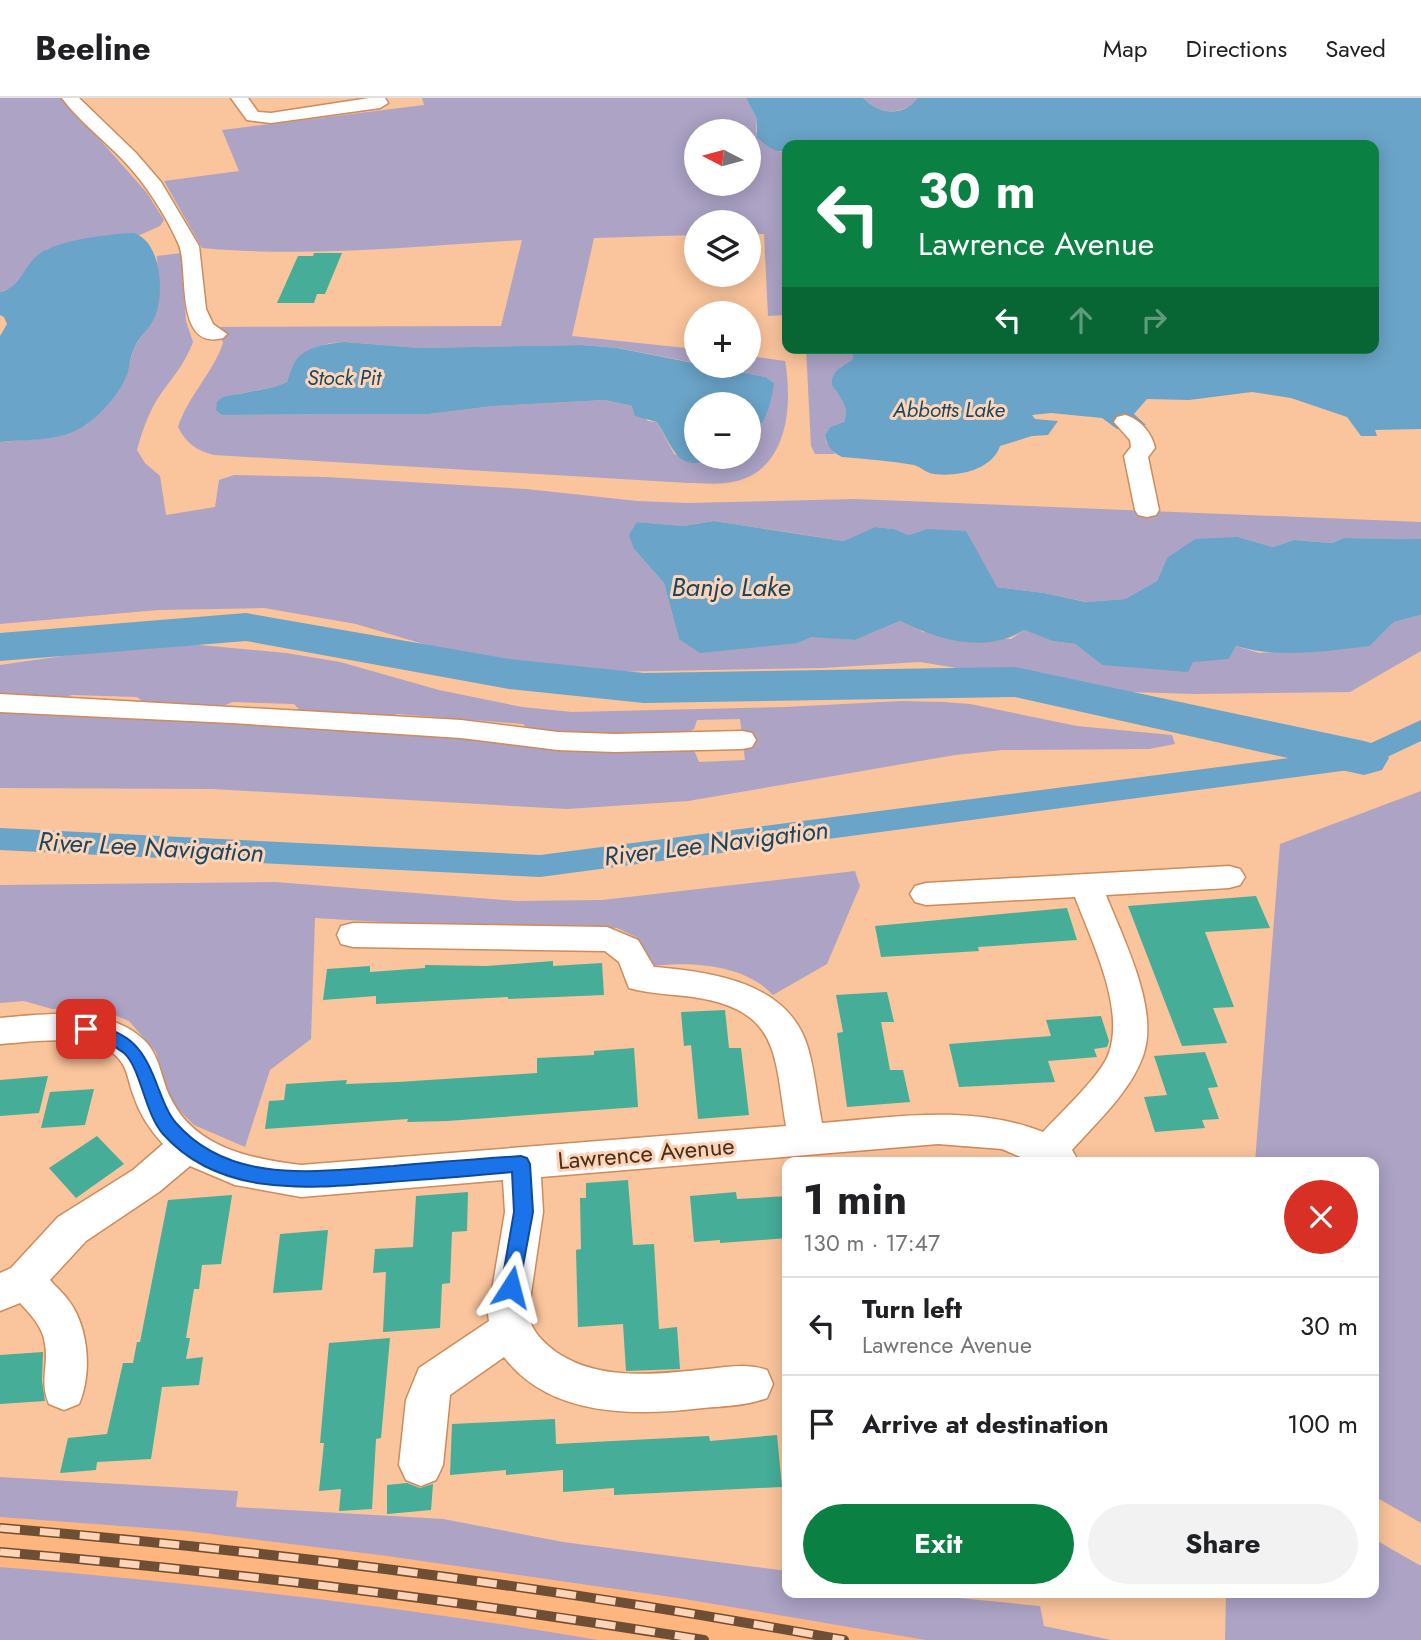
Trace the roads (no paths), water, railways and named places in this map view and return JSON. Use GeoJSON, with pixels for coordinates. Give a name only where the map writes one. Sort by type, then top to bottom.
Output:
{"type":"FeatureCollection","features":[{"type":"Feature","properties":{"kind":"street"},"geometry":{"type":"LineString","coordinates":[[70,98],[130,158],[163,201],[189,246],[196,309],[204,328],[216,334]]}},
{"type":"Feature","properties":{"kind":"street"},"geometry":{"type":"LineString","coordinates":[[239,98],[253,116],[261,118],[380,103],[377,98]]}},
{"type":"Feature","properties":{"kind":"street"},"geometry":{"type":"LineString","coordinates":[[1125,422],[1141,439],[1143,448],[1136,456],[1147,510]]}},
{"type":"Feature","properties":{"kind":"street"},"geometry":{"type":"LineString","coordinates":[[0,703],[394,724],[558,741],[615,743],[742,740]]}},
{"type":"Feature","properties":{"kind":"street"},"geometry":{"type":"LineString","coordinates":[[926,894],[1229,877]]}},
{"type":"Feature","properties":{"kind":"street"},"geometry":{"type":"LineString","coordinates":[[1054,1157],[1116,1072],[1126,1055],[1130,1038],[1128,1005],[1086,885]]}},
{"type":"Feature","properties":{"kind":"street"},"geometry":{"type":"LineString","coordinates":[[353,935],[607,939],[619,942],[630,952],[636,961],[641,979],[719,988],[742,996],[770,1014],[785,1033],[790,1046],[806,1139]]}},
{"type":"Feature","properties":{"kind":"street","name":"Lawrence Avenue"},"geometry":{"type":"LineString","coordinates":[[0,1031],[69,1028],[105,1034],[117,1039],[131,1048],[139,1061],[159,1114],[171,1130],[188,1145],[228,1168],[301,1181],[806,1139],[972,1129],[1021,1138],[1054,1157]]}},
{"type":"Feature","properties":{"kind":"street"},"geometry":{"type":"LineString","coordinates":[[64,1390],[66,1345],[57,1315],[13,1286],[72,1229],[146,1181],[188,1145]]}},
{"type":"Feature","properties":{"kind":"street"},"geometry":{"type":"LineString","coordinates":[[521,1164],[524,1212],[508,1314],[510,1330],[520,1348],[557,1379],[602,1392],[630,1393],[752,1384]]}},
{"type":"Feature","properties":{"kind":"street"},"geometry":{"type":"LineString","coordinates":[[421,1465],[427,1400],[434,1382],[510,1330]]}},
{"type":"Feature","properties":{"kind":"water","name":"Abbotts Lake"},"geometry":{"type":"Polygon","coordinates":[[[746,98],[863,98],[876,108],[898,111],[918,98],[1421,98],[1421,429],[1375,430],[1377,436],[1361,436],[1347,417],[1291,398],[1252,392],[1189,400],[1147,399],[1134,414],[1146,425],[1117,429],[1102,418],[1051,413],[1032,415],[1035,419],[1058,421],[1048,435],[1032,436],[1000,446],[990,461],[963,473],[934,474],[914,465],[842,457],[830,449],[825,435],[830,427],[844,422],[845,406],[832,385],[832,380],[838,370],[853,360],[853,354],[1379,354],[1379,140],[782,140],[782,152],[761,141],[761,119],[757,119],[746,98]]]}},
{"type":"Feature","properties":{"kind":"water"},"geometry":{"type":"Polygon","coordinates":[[[134,233],[143,238],[156,258],[159,297],[154,319],[135,346],[121,387],[97,415],[74,431],[43,439],[0,442],[0,336],[7,324],[0,315],[0,292],[13,286],[38,255],[57,245],[134,233]]]}},
{"type":"Feature","properties":{"kind":"water","name":"Stock Pit"},"geometry":{"type":"Polygon","coordinates":[[[345,342],[420,348],[582,345],[617,348],[684,361],[684,378],[761,376],[774,383],[761,424],[761,392],[684,392],[684,460],[673,450],[657,422],[635,416],[632,406],[605,400],[494,406],[429,414],[222,415],[216,410],[217,402],[223,397],[287,382],[300,356],[325,345],[345,342]]]}},
{"type":"Feature","properties":{"kind":"water","name":"Banjo Lake"},"geometry":{"type":"Polygon","coordinates":[[[714,521],[844,541],[875,527],[894,529],[909,535],[926,529],[966,531],[997,587],[1086,602],[1125,599],[1157,581],[1167,558],[1195,539],[1238,537],[1273,547],[1294,540],[1332,543],[1344,538],[1421,539],[1421,615],[1394,622],[1370,646],[1286,653],[1236,646],[1229,659],[1193,662],[1188,672],[1102,665],[1075,644],[1052,641],[1024,630],[994,641],[962,642],[930,634],[900,621],[855,640],[811,637],[798,643],[700,653],[679,639],[664,583],[634,549],[629,535],[637,522],[683,526],[714,521]]]}},
{"type":"Feature","properties":{"kind":"waterway"},"geometry":{"type":"LineString","coordinates":[[0,647],[246,627],[509,674],[644,688],[1015,682],[1364,758]]}},
{"type":"Feature","properties":{"kind":"waterway","name":"River Lee Navigation"},"geometry":{"type":"LineString","coordinates":[[0,839],[540,866],[1364,758],[1421,729]]}},
{"type":"Feature","properties":{"kind":"railway"},"geometry":{"type":"LineString","coordinates":[[0,1528],[212,1548],[529,1588],[844,1640]]}},
{"type":"Feature","properties":{"kind":"railway"},"geometry":{"type":"LineString","coordinates":[[0,1552],[353,1589],[704,1640]]}}]}
